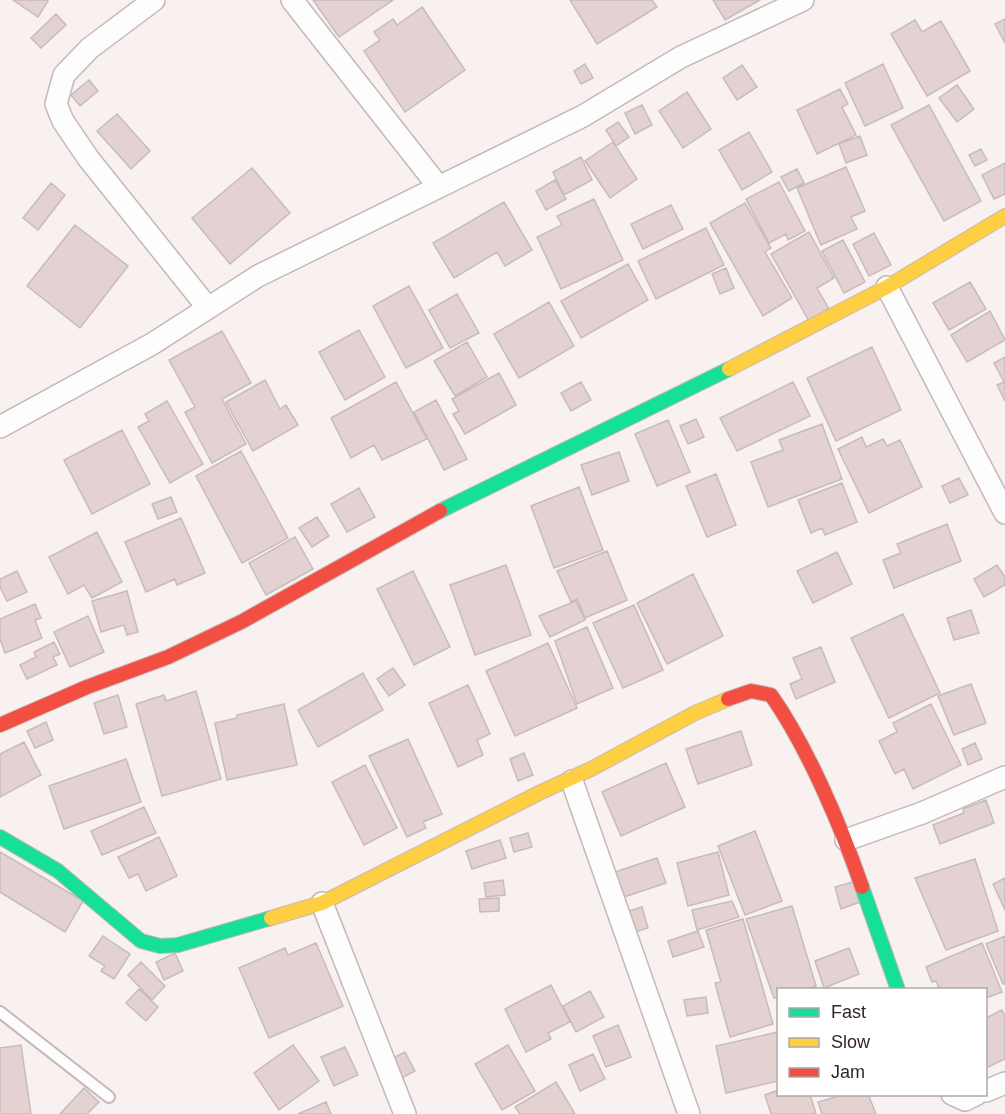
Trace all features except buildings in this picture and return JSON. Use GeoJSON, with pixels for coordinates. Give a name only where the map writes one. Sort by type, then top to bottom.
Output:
{"type":"FeatureCollection","features":[{"type":"Feature","properties":{"kind":"street"},"geometry":{"type":"LineString","coordinates":[[154,0],[90,48],[64,75],[56,104],[63,121],[88,158],[208,308]]}},
{"type":"Feature","properties":{"kind":"street"},"geometry":{"type":"LineString","coordinates":[[292,0],[438,186]]}},
{"type":"Feature","properties":{"kind":"street"},"geometry":{"type":"LineString","coordinates":[[0,427],[153,344],[258,276],[583,116],[681,57],[803,0]]}},
{"type":"Feature","properties":{"kind":"street"},"geometry":{"type":"LineString","coordinates":[[0,725],[87,687],[168,657],[241,622],[340,569],[453,504],[791,339],[887,287],[1005,216]]}},
{"type":"Feature","properties":{"kind":"street"},"geometry":{"type":"LineString","coordinates":[[887,287],[1005,513]]}},
{"type":"Feature","properties":{"kind":"street"},"geometry":{"type":"LineString","coordinates":[[0,837],[58,870],[141,941],[160,946],[178,945],[322,903],[538,793],[572,781],[689,717],[751,691],[771,695],[784,715],[846,840],[897,988]]}},
{"type":"Feature","properties":{"kind":"street"},"geometry":{"type":"LineString","coordinates":[[846,840],[922,813],[1005,777]]}},
{"type":"Feature","properties":{"kind":"street"},"geometry":{"type":"LineString","coordinates":[[572,781],[689,1114]]}},
{"type":"Feature","properties":{"kind":"street"},"geometry":{"type":"LineString","coordinates":[[322,903],[405,1114]]}},
{"type":"Feature","properties":{"kind":"street"},"geometry":{"type":"LineString","coordinates":[[987,1091],[1005,1083]]}},
{"type":"Feature","properties":{"kind":"street"},"geometry":{"type":"LineString","coordinates":[[955,1096],[965,1100],[975,1096]]}},
{"type":"Feature","properties":{"kind":"lane"},"geometry":{"type":"LineString","coordinates":[[0,1012],[109,1097]]}},
{"type":"Feature","properties":{"kind":"traffic: fast"},"geometry":{"type":"LineString","coordinates":[[440,511],[729,369]]}},
{"type":"Feature","properties":{"kind":"traffic: fast"},"geometry":{"type":"LineString","coordinates":[[0,837],[58,871],[141,941],[160,946],[178,945],[271,918]]}},
{"type":"Feature","properties":{"kind":"traffic: fast"},"geometry":{"type":"LineString","coordinates":[[862,887],[897,988]]}},
{"type":"Feature","properties":{"kind":"traffic: slow"},"geometry":{"type":"LineString","coordinates":[[729,369],[887,287],[1005,216]]}},
{"type":"Feature","properties":{"kind":"traffic: slow"},"geometry":{"type":"LineString","coordinates":[[271,918],[322,903],[591,769],[695,713],[728,699]]}},
{"type":"Feature","properties":{"kind":"traffic: jam"},"geometry":{"type":"LineString","coordinates":[[0,725],[87,687],[168,657],[241,622],[440,511]]}},
{"type":"Feature","properties":{"kind":"traffic: jam"},"geometry":{"type":"LineString","coordinates":[[728,699],[751,691],[771,695],[811,763],[862,887]]}}]}
